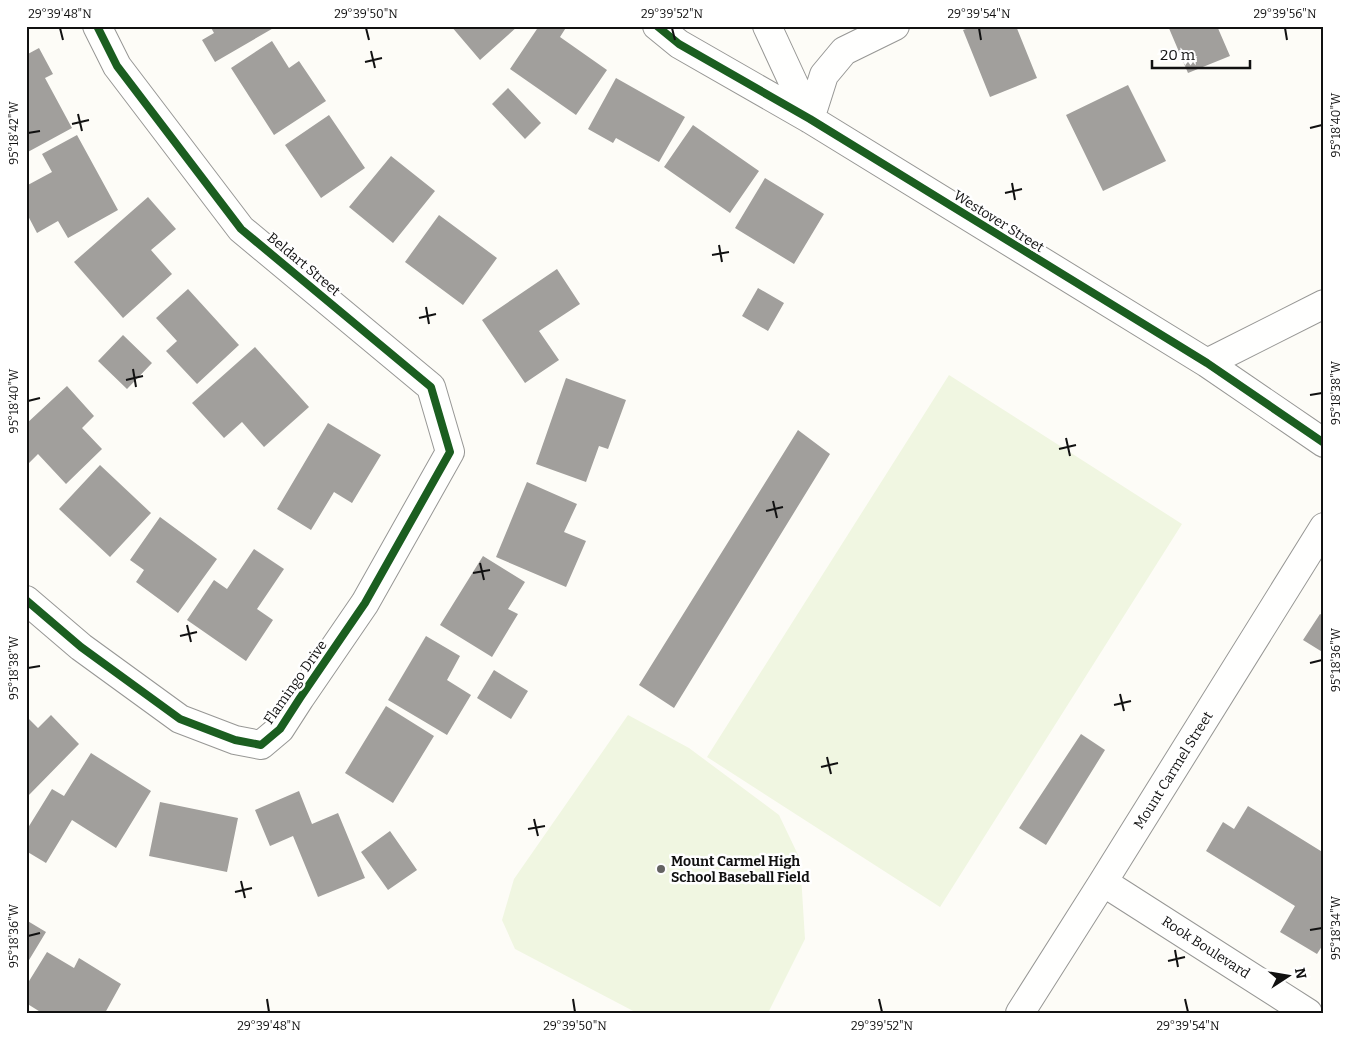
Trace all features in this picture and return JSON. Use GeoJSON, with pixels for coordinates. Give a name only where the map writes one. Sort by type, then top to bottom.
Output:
{"type":"FeatureCollection","features":[{"type":"Feature","properties":{"kind":"street","name":"Beldart Street"},"geometry":{"type":"LineString","coordinates":[[97,26],[116,66],[242,229],[431,387],[450,452],[413,518]]}},
{"type":"Feature","properties":{"kind":"street","name":"Westover Street"},"geometry":{"type":"LineString","coordinates":[[657,26],[679,44],[810,119],[1207,363],[1324,443]]}},
{"type":"Feature","properties":{"kind":"street"},"geometry":{"type":"LineString","coordinates":[[767,26],[810,119]]}},
{"type":"Feature","properties":{"kind":"street"},"geometry":{"type":"LineString","coordinates":[[810,119],[824,76],[844,52],[894,26]]}},
{"type":"Feature","properties":{"kind":"street"},"geometry":{"type":"LineString","coordinates":[[1207,363],[1324,304]]}},
{"type":"Feature","properties":{"kind":"street","name":"Flamingo Drive"},"geometry":{"type":"LineString","coordinates":[[26,600],[81,647],[180,719],[235,740],[261,745],[280,729],[365,603],[413,518]]}},
{"type":"Feature","properties":{"kind":"street","name":"Mount Carmel Street"},"geometry":{"type":"LineString","coordinates":[[1020,1013],[1104,882],[1324,526]]}},
{"type":"Feature","properties":{"kind":"street","name":"Rook Boulevard"},"geometry":{"type":"LineString","coordinates":[[1104,882],[1308,1013]]}},
{"type":"Feature","properties":{"kind":"green space"},"geometry":{"type":"Polygon","coordinates":[[[949,375],[1182,524],[940,907],[707,757],[949,375]]]}},
{"type":"Feature","properties":{"kind":"green space","name":"Mount Carmel High School Baseball Field"},"geometry":{"type":"Polygon","coordinates":[[[628,715],[689,748],[779,815],[800,859],[805,939],[768,1013],[637,1013],[515,949],[502,920],[514,879],[628,715]]]}},
{"type":"Feature","properties":{"kind":"building"},"geometry":{"type":"Polygon","coordinates":[[[210,26],[277,26],[215,62],[202,40],[214,33],[210,26]]]}},
{"type":"Feature","properties":{"kind":"building"},"geometry":{"type":"Polygon","coordinates":[[[451,26],[518,26],[480,60],[451,26]]]}},
{"type":"Feature","properties":{"kind":"building"},"geometry":{"type":"Polygon","coordinates":[[[539,26],[567,26],[560,37],[607,70],[576,115],[510,69],[539,26]]]}},
{"type":"Feature","properties":{"kind":"building"},"geometry":{"type":"Polygon","coordinates":[[[974,26],[1016,26],[1037,78],[990,97],[963,30],[974,26]]]}},
{"type":"Feature","properties":{"kind":"building"},"geometry":{"type":"Polygon","coordinates":[[[1168,26],[1217,26],[1230,56],[1188,73],[1168,26]]]}},
{"type":"Feature","properties":{"kind":"building"},"geometry":{"type":"Polygon","coordinates":[[[272,41],[289,68],[299,61],[326,101],[274,135],[231,68],[272,41]]]}},
{"type":"Feature","properties":{"kind":"building"},"geometry":{"type":"Polygon","coordinates":[[[39,48],[53,74],[45,78],[72,128],[26,153],[26,55],[39,48]]]}},
{"type":"Feature","properties":{"kind":"building"},"geometry":{"type":"Polygon","coordinates":[[[616,78],[685,117],[659,162],[616,138],[613,143],[588,129],[616,78]]]}},
{"type":"Feature","properties":{"kind":"building"},"geometry":{"type":"Polygon","coordinates":[[[1128,85],[1166,161],[1103,191],[1066,115],[1128,85]]]}},
{"type":"Feature","properties":{"kind":"building"},"geometry":{"type":"Polygon","coordinates":[[[508,88],[541,123],[525,139],[492,104],[508,88]]]}},
{"type":"Feature","properties":{"kind":"building"},"geometry":{"type":"Polygon","coordinates":[[[329,115],[365,168],[321,198],[285,145],[329,115]]]}},
{"type":"Feature","properties":{"kind":"building"},"geometry":{"type":"Polygon","coordinates":[[[693,125],[759,171],[730,213],[664,167],[693,125]]]}},
{"type":"Feature","properties":{"kind":"building"},"geometry":{"type":"Polygon","coordinates":[[[77,135],[118,210],[68,238],[58,221],[37,233],[26,212],[26,186],[52,172],[42,154],[77,135]]]}},
{"type":"Feature","properties":{"kind":"building"},"geometry":{"type":"Polygon","coordinates":[[[391,156],[435,191],[393,243],[349,207],[391,156]]]}},
{"type":"Feature","properties":{"kind":"building"},"geometry":{"type":"Polygon","coordinates":[[[765,178],[824,214],[794,264],[735,228],[765,178]]]}},
{"type":"Feature","properties":{"kind":"building"},"geometry":{"type":"Polygon","coordinates":[[[148,197],[176,229],[151,250],[172,274],[123,318],[74,262],[148,197]]]}},
{"type":"Feature","properties":{"kind":"building"},"geometry":{"type":"Polygon","coordinates":[[[439,215],[497,258],[463,305],[405,262],[439,215]]]}},
{"type":"Feature","properties":{"kind":"building"},"geometry":{"type":"Polygon","coordinates":[[[557,269],[580,304],[539,331],[559,360],[525,383],[482,320],[557,269]]]}},
{"type":"Feature","properties":{"kind":"building"},"geometry":{"type":"Polygon","coordinates":[[[758,288],[784,303],[768,331],[742,316],[758,288]]]}},
{"type":"Feature","properties":{"kind":"building"},"geometry":{"type":"Polygon","coordinates":[[[188,289],[239,345],[197,384],[166,351],[177,341],[156,318],[188,289]]]}},
{"type":"Feature","properties":{"kind":"building"},"geometry":{"type":"Polygon","coordinates":[[[123,335],[152,363],[127,389],[98,361],[123,335]]]}},
{"type":"Feature","properties":{"kind":"building"},"geometry":{"type":"Polygon","coordinates":[[[255,347],[309,407],[264,447],[242,422],[224,438],[192,403],[255,347]]]}},
{"type":"Feature","properties":{"kind":"building"},"geometry":{"type":"Polygon","coordinates":[[[566,378],[626,400],[608,449],[599,446],[586,482],[536,464],[566,378]]]}},
{"type":"Feature","properties":{"kind":"building"},"geometry":{"type":"Polygon","coordinates":[[[67,386],[94,416],[82,428],[102,449],[66,484],[38,454],[26,466],[26,424],[67,386]]]}},
{"type":"Feature","properties":{"kind":"building"},"geometry":{"type":"Polygon","coordinates":[[[328,423],[381,455],[352,503],[334,492],[311,530],[277,509],[328,423]]]}},
{"type":"Feature","properties":{"kind":"building"},"geometry":{"type":"Polygon","coordinates":[[[798,430],[830,454],[674,708],[639,685],[798,430]]]}},
{"type":"Feature","properties":{"kind":"building"},"geometry":{"type":"Polygon","coordinates":[[[100,465],[151,513],[110,557],[59,509],[100,465]]]}},
{"type":"Feature","properties":{"kind":"building"},"geometry":{"type":"Polygon","coordinates":[[[527,482],[577,504],[564,532],[586,541],[566,587],[496,557],[527,482]]]}},
{"type":"Feature","properties":{"kind":"building"},"geometry":{"type":"Polygon","coordinates":[[[160,517],[217,559],[178,613],[136,582],[144,570],[130,560],[160,517]]]}},
{"type":"Feature","properties":{"kind":"building"},"geometry":{"type":"Polygon","coordinates":[[[254,549],[284,569],[257,609],[273,620],[246,661],[187,620],[214,580],[227,589],[254,549]]]}},
{"type":"Feature","properties":{"kind":"building"},"geometry":{"type":"Polygon","coordinates":[[[483,556],[525,582],[508,609],[518,614],[492,657],[440,625],[483,556]]]}},
{"type":"Feature","properties":{"kind":"building"},"geometry":{"type":"Polygon","coordinates":[[[1320,614],[1324,616],[1324,653],[1303,640],[1320,614]]]}},
{"type":"Feature","properties":{"kind":"building"},"geometry":{"type":"Polygon","coordinates":[[[426,636],[460,656],[447,680],[471,695],[447,735],[388,700],[426,636]]]}},
{"type":"Feature","properties":{"kind":"building"},"geometry":{"type":"Polygon","coordinates":[[[494,670],[528,691],[511,719],[477,698],[494,670]]]}},
{"type":"Feature","properties":{"kind":"building"},"geometry":{"type":"Polygon","coordinates":[[[386,706],[434,736],[393,803],[345,773],[386,706]]]}},
{"type":"Feature","properties":{"kind":"building"},"geometry":{"type":"Polygon","coordinates":[[[51,715],[79,744],[28,796],[26,794],[26,716],[38,728],[51,715]]]}},
{"type":"Feature","properties":{"kind":"building"},"geometry":{"type":"Polygon","coordinates":[[[1081,734],[1105,750],[1046,845],[1019,828],[1081,734]]]}},
{"type":"Feature","properties":{"kind":"building"},"geometry":{"type":"Polygon","coordinates":[[[91,753],[151,791],[116,848],[72,820],[46,863],[26,851],[26,831],[52,789],[64,796],[91,753]]]}},
{"type":"Feature","properties":{"kind":"building"},"geometry":{"type":"Polygon","coordinates":[[[299,791],[312,824],[338,813],[365,878],[318,897],[293,836],[270,846],[255,810],[299,791]]]}},
{"type":"Feature","properties":{"kind":"building"},"geometry":{"type":"Polygon","coordinates":[[[160,802],[238,818],[227,872],[149,856],[160,802]]]}},
{"type":"Feature","properties":{"kind":"building"},"geometry":{"type":"Polygon","coordinates":[[[1248,806],[1324,853],[1324,943],[1317,954],[1280,932],[1295,906],[1206,851],[1223,822],[1234,829],[1248,806]]]}},
{"type":"Feature","properties":{"kind":"building"},"geometry":{"type":"Polygon","coordinates":[[[390,831],[417,870],[388,890],[361,852],[390,831]]]}},
{"type":"Feature","properties":{"kind":"building"},"geometry":{"type":"Polygon","coordinates":[[[26,920],[46,932],[26,965],[26,920]]]}},
{"type":"Feature","properties":{"kind":"building"},"geometry":{"type":"Polygon","coordinates":[[[47,952],[74,968],[79,958],[121,984],[105,1013],[42,1013],[26,1003],[26,986],[47,952]]]}},
{"type":"Feature","properties":{"kind":"cycle path"},"geometry":{"type":"LineString","coordinates":[[26,600],[81,647],[180,719],[235,740],[261,745],[280,729],[365,603],[450,452],[431,387],[241,229],[117,66],[97,26]]}},
{"type":"Feature","properties":{"kind":"cycle path"},"geometry":{"type":"LineString","coordinates":[[657,26],[679,44],[810,119],[1207,363],[1324,443]]}},
{"type":"Feature","properties":{"kind":"place","name":"Mount Carmel High School Baseball Field"},"geometry":{"type":"Point","coordinates":[661,869]}}]}
